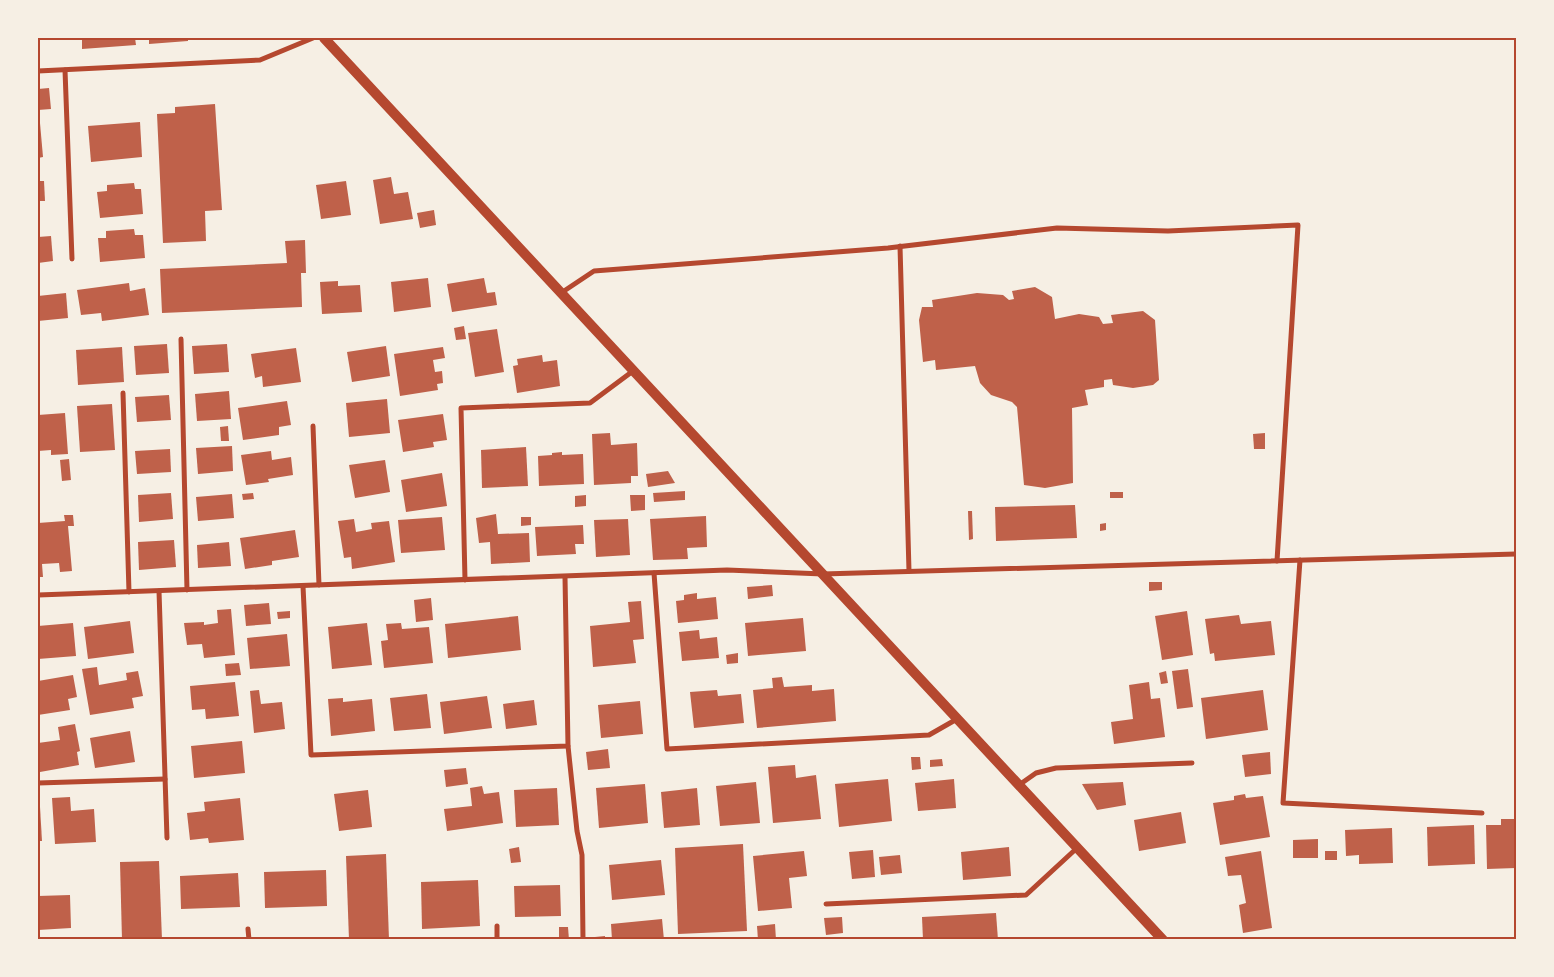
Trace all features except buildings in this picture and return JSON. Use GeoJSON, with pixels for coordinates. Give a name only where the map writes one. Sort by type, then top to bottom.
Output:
{"type":"FeatureCollection","features":[{"type":"Feature","properties":{"kind":"main road"},"geometry":{"type":"LineString","coordinates":[[324,38],[1163,940]]}},
{"type":"Feature","properties":{"kind":"street"},"geometry":{"type":"LineString","coordinates":[[38,70],[260,60],[313,38]]}},
{"type":"Feature","properties":{"kind":"street"},"geometry":{"type":"LineString","coordinates":[[66,70],[72,259]]}},
{"type":"Feature","properties":{"kind":"street"},"geometry":{"type":"LineString","coordinates":[[561,293],[594,271],[900,246],[1057,228],[1168,231],[1298,225],[1277,561]]}},
{"type":"Feature","properties":{"kind":"street"},"geometry":{"type":"LineString","coordinates":[[900,246],[908,571]]}},
{"type":"Feature","properties":{"kind":"street"},"geometry":{"type":"LineString","coordinates":[[181,339],[187,590]]}},
{"type":"Feature","properties":{"kind":"street"},"geometry":{"type":"LineString","coordinates":[[465,580],[461,408],[590,403],[634,370]]}},
{"type":"Feature","properties":{"kind":"street"},"geometry":{"type":"LineString","coordinates":[[123,394],[129,592]]}},
{"type":"Feature","properties":{"kind":"street"},"geometry":{"type":"LineString","coordinates":[[313,426],[320,586]]}},
{"type":"Feature","properties":{"kind":"street"},"geometry":{"type":"LineString","coordinates":[[38,595],[727,570],[823,574],[1516,554]]}},
{"type":"Feature","properties":{"kind":"street"},"geometry":{"type":"LineString","coordinates":[[1300,560],[1283,803],[1482,813]]}},
{"type":"Feature","properties":{"kind":"street"},"geometry":{"type":"LineString","coordinates":[[654,573],[667,749],[929,735],[957,719]]}},
{"type":"Feature","properties":{"kind":"street"},"geometry":{"type":"LineString","coordinates":[[565,577],[568,746],[576,831],[582,855],[583,940]]}},
{"type":"Feature","properties":{"kind":"street"},"geometry":{"type":"LineString","coordinates":[[303,586],[311,754],[568,746]]}},
{"type":"Feature","properties":{"kind":"street"},"geometry":{"type":"LineString","coordinates":[[160,591],[167,838]]}},
{"type":"Feature","properties":{"kind":"street"},"geometry":{"type":"LineString","coordinates":[[1019,785],[1036,773],[1056,768],[1192,763]]}},
{"type":"Feature","properties":{"kind":"street"},"geometry":{"type":"LineString","coordinates":[[38,783],[165,779]]}},
{"type":"Feature","properties":{"kind":"street"},"geometry":{"type":"LineString","coordinates":[[826,904],[1026,895],[1078,848]]}},
{"type":"Feature","properties":{"kind":"street"},"geometry":{"type":"LineString","coordinates":[[497,926],[497,940]]}},
{"type":"Feature","properties":{"kind":"street"},"geometry":{"type":"LineString","coordinates":[[248,929],[249,940]]}}]}
